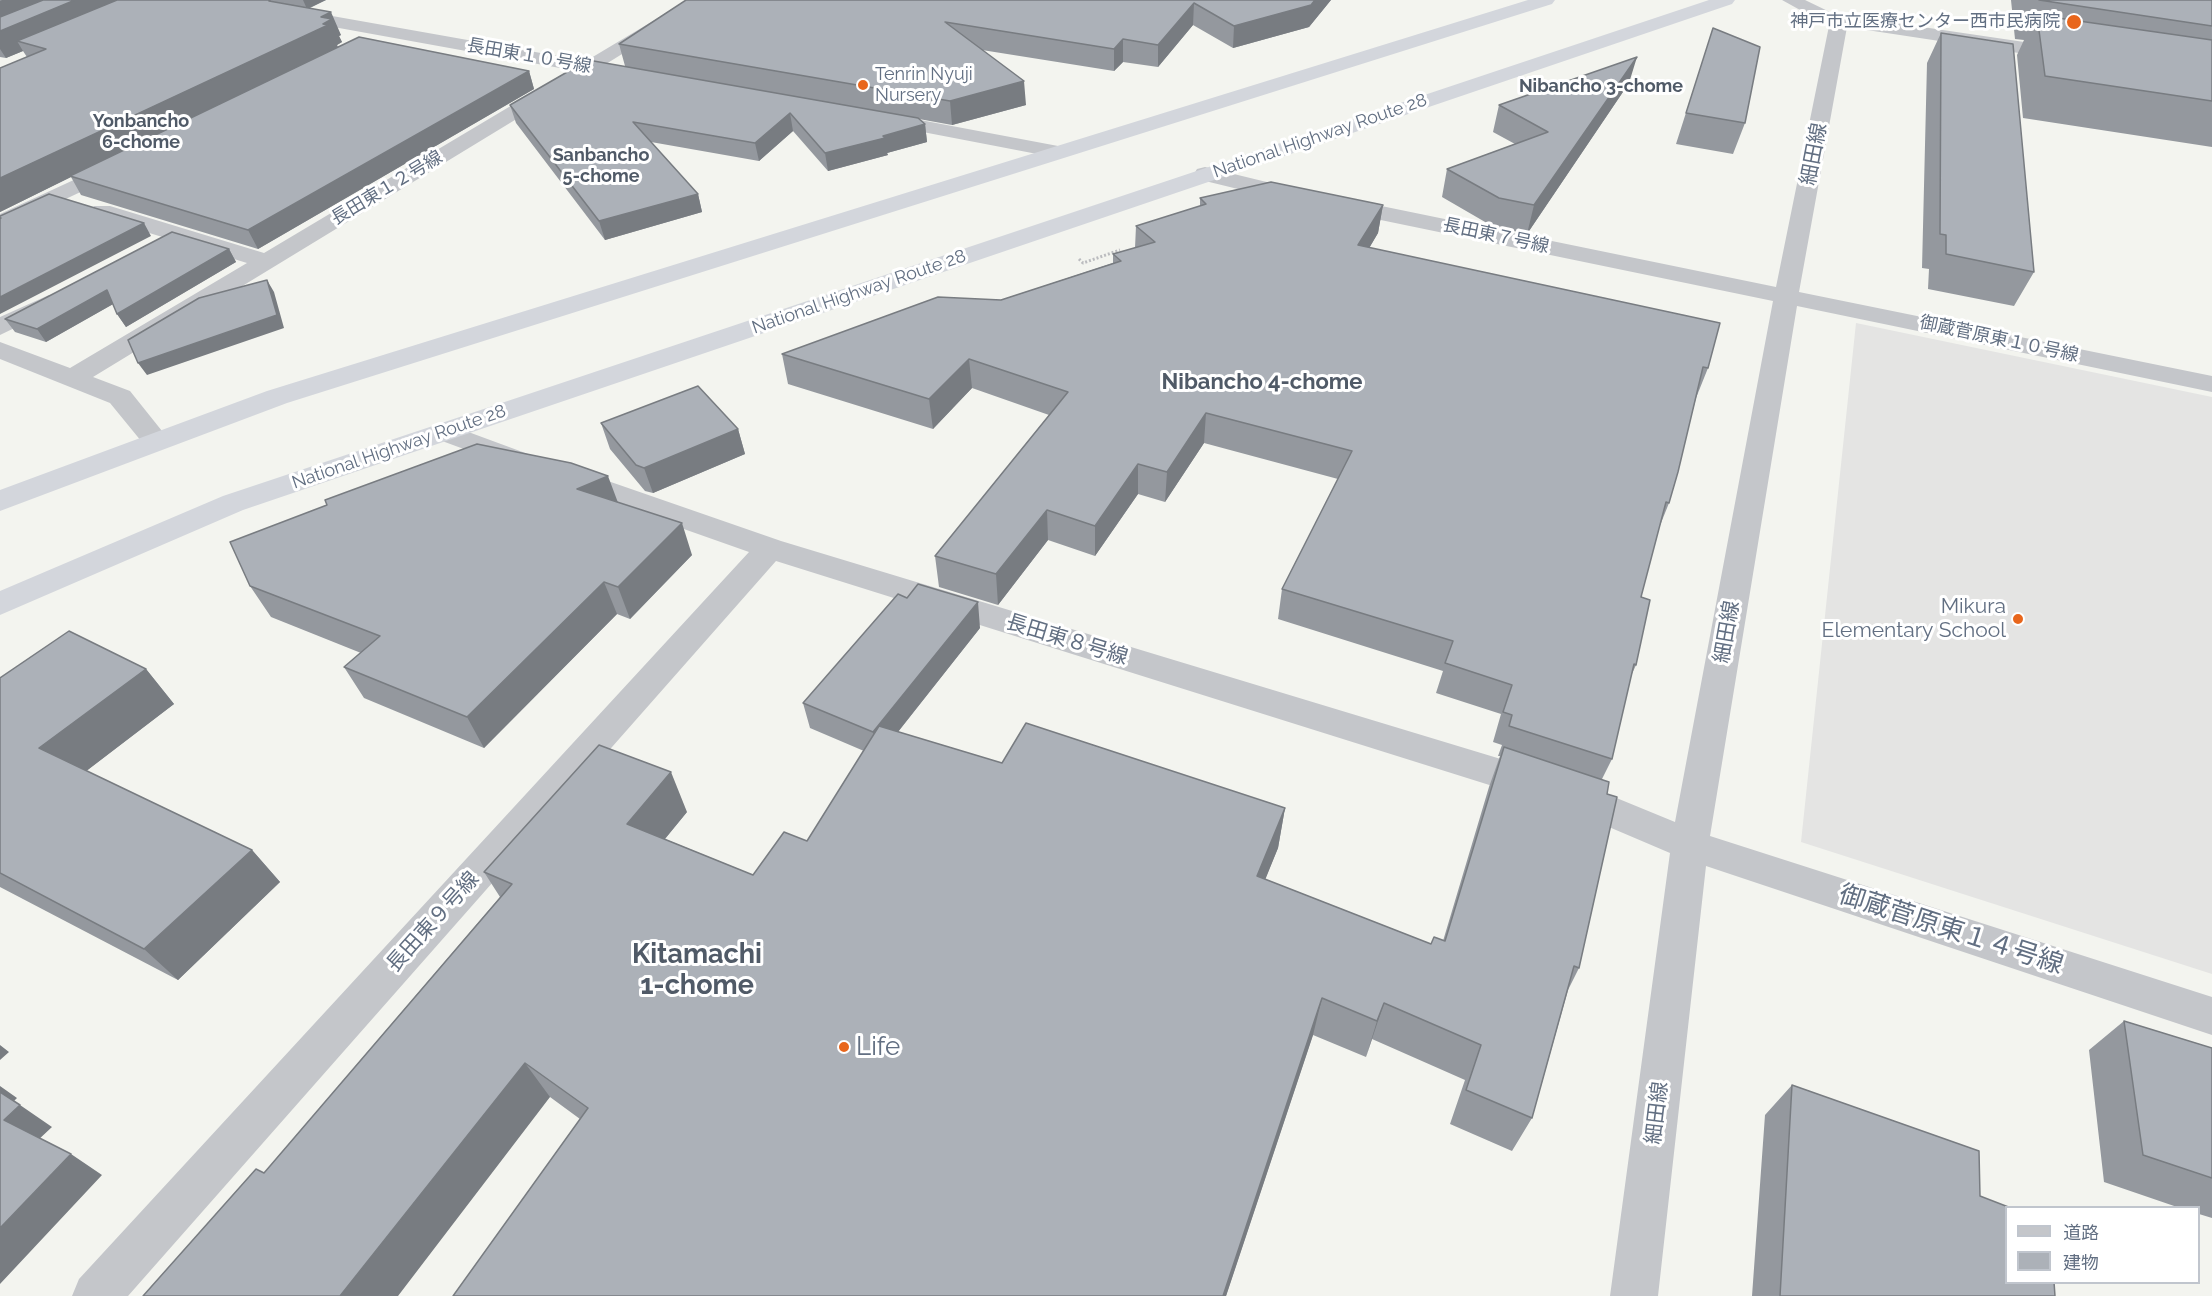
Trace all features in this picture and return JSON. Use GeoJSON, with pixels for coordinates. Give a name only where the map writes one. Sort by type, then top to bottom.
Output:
{"type":"FeatureCollection","features":[{"type":"Feature","properties":{"kind":"highway"},"geometry":{"type":"LineString","coordinates":[[0,501],[277,397],[1546,0]]}},
{"type":"Feature","properties":{"kind":"highway","name":"National Highway Route 28"},"geometry":{"type":"LineString","coordinates":[[0,604],[233,503],[1726,0]]}},
{"type":"Feature","properties":{"kind":"street","name":"長田東１０号線"},"geometry":{"type":"LineString","coordinates":[[212,0],[636,75]]}},
{"type":"Feature","properties":{"kind":"street","name":"長田東１２号線"},"geometry":{"type":"LineString","coordinates":[[74,377],[700,0]]}},
{"type":"Feature","properties":{"kind":"street"},"geometry":{"type":"LineString","coordinates":[[1791,0],[1839,18],[2081,57]]}},
{"type":"Feature","properties":{"kind":"street","name":"細田線"},"geometry":{"type":"LineString","coordinates":[[1634,1296],[1690,845],[1786,295],[1839,18]]}},
{"type":"Feature","properties":{"kind":"street"},"geometry":{"type":"LineString","coordinates":[[360,47],[392,32]]}},
{"type":"Feature","properties":{"kind":"street"},"geometry":{"type":"LineString","coordinates":[[859,115],[1058,152]]}},
{"type":"Feature","properties":{"kind":"street"},"geometry":{"type":"LineString","coordinates":[[0,222],[139,155]]}},
{"type":"Feature","properties":{"kind":"street","name":"長田東７号線"},"geometry":{"type":"LineString","coordinates":[[1205,174],[1280,192],[1786,295]]}},
{"type":"Feature","properties":{"kind":"street"},"geometry":{"type":"LineString","coordinates":[[54,196],[266,261]]}},
{"type":"Feature","properties":{"kind":"street"},"geometry":{"type":"LineString","coordinates":[[145,250],[176,234]]}},
{"type":"Feature","properties":{"kind":"street"},"geometry":{"type":"LineString","coordinates":[[0,327],[73,289]]}},
{"type":"Feature","properties":{"kind":"street","name":"御蔵菅原東１０号線"},"geometry":{"type":"LineString","coordinates":[[1786,295],[2212,384]]}},
{"type":"Feature","properties":{"kind":"street"},"geometry":{"type":"LineString","coordinates":[[0,350],[120,396],[156,441]]}},
{"type":"Feature","properties":{"kind":"street","name":"長田東８号線"},"geometry":{"type":"LineString","coordinates":[[444,432],[770,548],[1580,798],[1690,845]]}},
{"type":"Feature","properties":{"kind":"street","name":"長田東９号線"},"geometry":{"type":"LineString","coordinates":[[96,1296],[770,548]]}},
{"type":"Feature","properties":{"kind":"street","name":"御蔵菅原東１４号線"},"geometry":{"type":"LineString","coordinates":[[1690,845],[2212,1016]]}},
{"type":"Feature","properties":{"kind":"shaded area","name":"Mikura Elementary School"},"geometry":{"type":"Polygon","coordinates":[[[1856,323],[2212,397],[2212,974],[1801,842],[1856,323]]]}},
{"type":"Feature","properties":{"kind":"building"},"geometry":{"type":"Polygon","coordinates":[[[43,0],[75,0],[0,31],[0,17],[43,0]]]}},
{"type":"Feature","properties":{"kind":"building"},"geometry":{"type":"Polygon","coordinates":[[[117,0],[270,0],[331,12],[321,17],[332,19],[323,24],[328,25],[0,178],[0,68],[46,49],[17,41],[117,0]]]}},
{"type":"Feature","properties":{"kind":"building"},"geometry":{"type":"Polygon","coordinates":[[[686,0],[1315,0],[1311,5],[1234,26],[1194,3],[1158,45],[1123,39],[1114,49],[945,22],[1024,81],[950,101],[619,44],[686,0]]]}},
{"type":"Feature","properties":{"kind":"building"},"geometry":{"type":"Polygon","coordinates":[[[2039,0],[2212,0],[2212,26],[2039,0]]]}},
{"type":"Feature","properties":{"kind":"building"},"geometry":{"type":"Polygon","coordinates":[[[2037,15],[2212,40],[2212,101],[2045,76],[2037,15]]]}},
{"type":"Feature","properties":{"kind":"building"},"geometry":{"type":"Polygon","coordinates":[[[1713,28],[1760,47],[1745,123],[1686,113],[1713,28]]]}},
{"type":"Feature","properties":{"kind":"building"},"geometry":{"type":"Polygon","coordinates":[[[1941,33],[2013,44],[2034,272],[1946,254],[1946,235],[1940,234],[1941,33]]]}},
{"type":"Feature","properties":{"kind":"building"},"geometry":{"type":"Polygon","coordinates":[[[359,37],[529,71],[248,230],[70,176],[359,37]]]}},
{"type":"Feature","properties":{"kind":"building"},"geometry":{"type":"Polygon","coordinates":[[[1637,57],[1534,205],[1499,198],[1447,169],[1548,132],[1499,105],[1637,57]]]}},
{"type":"Feature","properties":{"kind":"building"},"geometry":{"type":"Polygon","coordinates":[[[588,60],[918,118],[925,124],[883,136],[885,138],[825,153],[790,113],[755,143],[633,122],[698,194],[599,221],[510,105],[588,60]]]}},
{"type":"Feature","properties":{"kind":"building"},"geometry":{"type":"Polygon","coordinates":[[[1271,182],[1383,205],[1358,245],[1720,323],[1708,368],[1703,367],[1678,472],[1669,503],[1666,502],[1641,597],[1650,600],[1612,759],[1509,726],[1512,715],[1503,712],[1512,685],[1445,663],[1453,641],[1282,589],[1352,451],[1206,413],[1167,472],[1138,464],[1095,526],[1047,510],[996,574],[935,556],[1068,392],[969,359],[929,399],[782,354],[938,297],[1001,300],[1121,261],[1113,254],[1155,242],[1136,226],[1206,204],[1200,198],[1271,182]]]}},
{"type":"Feature","properties":{"kind":"building"},"geometry":{"type":"Polygon","coordinates":[[[49,194],[144,223],[0,297],[0,216],[49,194]]]}},
{"type":"Feature","properties":{"kind":"building"},"geometry":{"type":"Polygon","coordinates":[[[172,232],[229,249],[117,314],[107,290],[37,329],[5,319],[172,232]]]}},
{"type":"Feature","properties":{"kind":"building"},"geometry":{"type":"Polygon","coordinates":[[[267,280],[277,315],[138,363],[128,340],[199,298],[267,280]]]}},
{"type":"Feature","properties":{"kind":"building"},"geometry":{"type":"Polygon","coordinates":[[[698,386],[738,429],[644,468],[636,465],[601,423],[698,386]]]}},
{"type":"Feature","properties":{"kind":"building"},"geometry":{"type":"Polygon","coordinates":[[[477,444],[571,463],[608,476],[577,489],[682,523],[618,587],[604,582],[467,717],[344,667],[380,636],[250,586],[230,542],[327,505],[325,500],[477,444]]]}},
{"type":"Feature","properties":{"kind":"building"},"geometry":{"type":"Polygon","coordinates":[[[918,584],[978,602],[873,732],[803,703],[898,594],[907,598],[918,584]]]}},
{"type":"Feature","properties":{"kind":"building"},"geometry":{"type":"Polygon","coordinates":[[[69,631],[146,669],[39,748],[252,850],[144,949],[0,873],[0,678],[69,631]]]}},
{"type":"Feature","properties":{"kind":"building","name":"Life"},"geometry":{"type":"Polygon","coordinates":[[[1026,723],[1285,808],[1257,876],[1431,944],[1434,937],[1445,941],[1504,747],[1609,782],[1607,794],[1617,797],[1579,968],[1574,966],[1532,1118],[1466,1090],[1481,1045],[1384,1003],[1377,1021],[1322,998],[1223,1296],[453,1296],[588,1108],[525,1063],[340,1296],[143,1296],[256,1169],[264,1173],[512,884],[484,872],[599,745],[671,772],[627,824],[753,875],[784,832],[807,841],[879,726],[1002,763],[1026,723]]]}},
{"type":"Feature","properties":{"kind":"building"},"geometry":{"type":"Polygon","coordinates":[[[2124,1021],[2212,1048],[2212,1178],[2143,1155],[2124,1021]]]}},
{"type":"Feature","properties":{"kind":"building"},"geometry":{"type":"Polygon","coordinates":[[[1792,1085],[1979,1151],[1980,1196],[2006,1206],[2005,1284],[2054,1284],[2055,1296],[1780,1296],[1792,1085]]]}},
{"type":"Feature","properties":{"kind":"building"},"geometry":{"type":"Polygon","coordinates":[[[0,1092],[20,1105],[4,1120],[71,1154],[0,1228],[0,1092]]]}},
{"type":"Feature","properties":{"kind":"place","name":"神戸市立医療センター西市民病院"},"geometry":{"type":"Point","coordinates":[2074,22]}},
{"type":"Feature","properties":{"kind":"place","name":"Tenrin Nyuji Nursery"},"geometry":{"type":"Point","coordinates":[863,85]}},
{"type":"Feature","properties":{"kind":"place","name":"Mikura Elementary School"},"geometry":{"type":"Point","coordinates":[2018,619]}},
{"type":"Feature","properties":{"kind":"place","name":"Life"},"geometry":{"type":"Point","coordinates":[844,1047]}},
{"type":"Feature","properties":{"kind":"district","name":"Nibancho 3-chome"},"geometry":{"type":"Point","coordinates":[1601,87]}},
{"type":"Feature","properties":{"kind":"district","name":"Yonbancho 6-chome"},"geometry":{"type":"Point","coordinates":[141,132]}},
{"type":"Feature","properties":{"kind":"district","name":"Sanbancho 5-chome"},"geometry":{"type":"Point","coordinates":[601,166]}},
{"type":"Feature","properties":{"kind":"district","name":"Nibancho 4-chome"},"geometry":{"type":"Point","coordinates":[1262,382]}},
{"type":"Feature","properties":{"kind":"district","name":"Kitamachi 1-chome"},"geometry":{"type":"Point","coordinates":[697,970]}}]}
